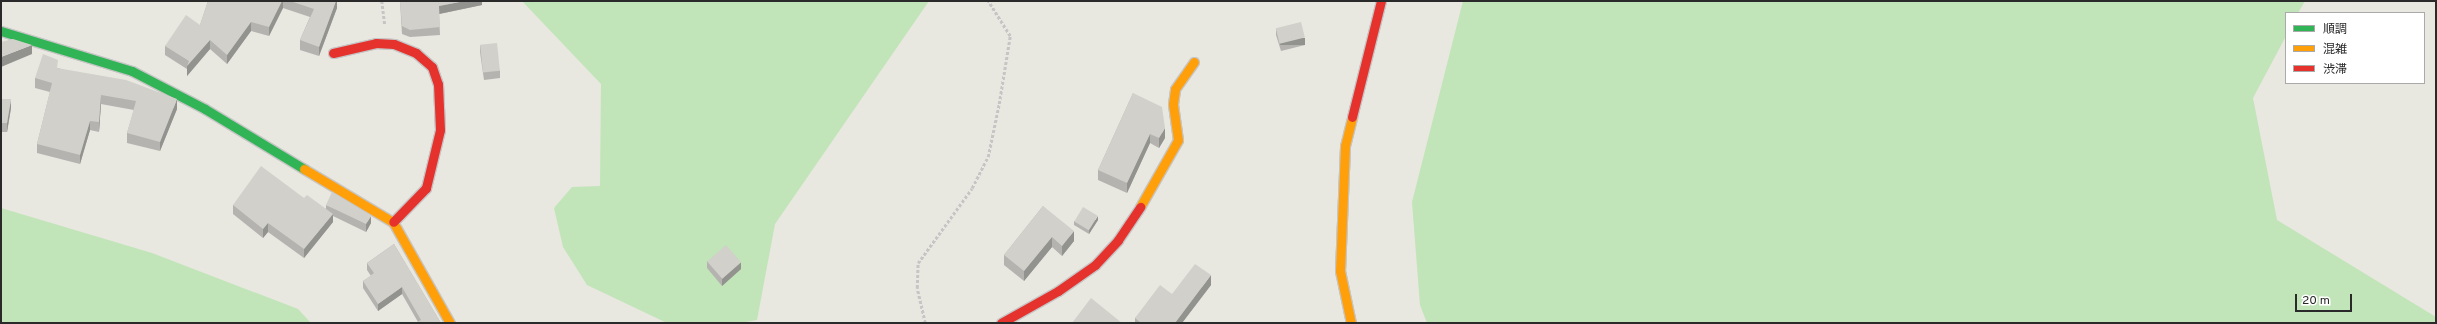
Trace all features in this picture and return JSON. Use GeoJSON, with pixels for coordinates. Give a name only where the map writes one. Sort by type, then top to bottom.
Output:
{"type":"FeatureCollection","features":[{"type":"Feature","properties":{"kind":"street"},"geometry":{"type":"LineString","coordinates":[[1351,323],[1340,270],[1345,146],[1381,1]]}},
{"type":"Feature","properties":{"kind":"street"},"geometry":{"type":"LineString","coordinates":[[1,31],[132,71],[226,121],[393,222],[450,323]]}},
{"type":"Feature","properties":{"kind":"street"},"geometry":{"type":"LineString","coordinates":[[334,53],[376,43],[394,44],[416,53],[432,66],[438,84],[440,130],[426,188],[393,222]]}},
{"type":"Feature","properties":{"kind":"street"},"geometry":{"type":"LineString","coordinates":[[1001,323],[1058,291],[1095,265],[1118,240],[1140,208],[1178,140],[1173,104],[1175,90],[1194,62]]}},
{"type":"Feature","properties":{"kind":"path"},"geometry":{"type":"LineString","coordinates":[[925,323],[917,288],[918,263],[972,188],[988,157],[1010,36],[988,1]]}},
{"type":"Feature","properties":{"kind":"green space"},"geometry":{"type":"Polygon","coordinates":[[[522,1],[929,1],[775,224],[757,320],[740,323],[667,323],[587,285],[563,247],[554,208],[572,187],[600,186],[601,84],[522,1]]]}},
{"type":"Feature","properties":{"kind":"green space"},"geometry":{"type":"Polygon","coordinates":[[[1463,1],[2305,1],[2299,12],[2285,12],[2285,38],[2253,98],[2277,220],[2436,317],[2436,323],[1427,323],[1420,305],[1412,202],[1463,1]]]}},
{"type":"Feature","properties":{"kind":"green space"},"geometry":{"type":"Polygon","coordinates":[[[1,208],[152,253],[298,309],[311,323],[1,323],[1,208]]]}},
{"type":"Feature","properties":{"kind":"building"},"geometry":{"type":"Polygon","coordinates":[[[208,1],[282,1],[269,27],[251,22],[227,55],[210,40],[187,66],[189,61],[165,46],[186,15],[200,25],[208,1]]]}},
{"type":"Feature","properties":{"kind":"building"},"geometry":{"type":"Polygon","coordinates":[[[290,1],[336,1],[319,47],[300,40],[314,9],[290,1]]]}},
{"type":"Feature","properties":{"kind":"building"},"geometry":{"type":"Polygon","coordinates":[[[400,1],[465,1],[439,6],[440,27],[410,30],[402,26],[400,1]]]}},
{"type":"Feature","properties":{"kind":"building"},"geometry":{"type":"Polygon","coordinates":[[[1301,22],[1305,38],[1280,44],[1276,28],[1301,22]]]}},
{"type":"Feature","properties":{"kind":"building"},"geometry":{"type":"Polygon","coordinates":[[[13,39],[32,45],[1,57],[1,42],[13,39]]]}},
{"type":"Feature","properties":{"kind":"building"},"geometry":{"type":"Polygon","coordinates":[[[497,43],[500,71],[483,73],[480,45],[497,43]]]}},
{"type":"Feature","properties":{"kind":"building"},"geometry":{"type":"Polygon","coordinates":[[[43,54],[58,60],[57,68],[126,80],[177,99],[160,142],[127,133],[136,101],[101,95],[99,122],[90,121],[80,155],[37,144],[52,83],[35,78],[43,54]]]}},
{"type":"Feature","properties":{"kind":"building"},"geometry":{"type":"Polygon","coordinates":[[[1133,93],[1162,107],[1165,128],[1159,138],[1150,134],[1127,183],[1098,170],[1133,93]]]}},
{"type":"Feature","properties":{"kind":"building"},"geometry":{"type":"Polygon","coordinates":[[[1,99],[11,99],[7,123],[1,123],[1,99]]]}},
{"type":"Feature","properties":{"kind":"building"},"geometry":{"type":"Polygon","coordinates":[[[261,166],[304,198],[307,195],[333,214],[304,249],[268,223],[263,229],[233,205],[261,166]]]}},
{"type":"Feature","properties":{"kind":"building"},"geometry":{"type":"Polygon","coordinates":[[[332,192],[371,216],[366,224],[326,205],[332,192]]]}},
{"type":"Feature","properties":{"kind":"building"},"geometry":{"type":"Polygon","coordinates":[[[1043,206],[1074,231],[1062,246],[1052,237],[1024,271],[1004,255],[1043,206]]]}},
{"type":"Feature","properties":{"kind":"building"},"geometry":{"type":"Polygon","coordinates":[[[1083,207],[1098,216],[1089,230],[1074,222],[1083,207]]]}},
{"type":"Feature","properties":{"kind":"building"},"geometry":{"type":"Polygon","coordinates":[[[394,244],[441,323],[416,323],[421,320],[402,287],[378,304],[363,281],[374,273],[367,263],[394,244]]]}},
{"type":"Feature","properties":{"kind":"building"},"geometry":{"type":"Polygon","coordinates":[[[726,245],[741,262],[722,279],[707,261],[726,245]]]}},
{"type":"Feature","properties":{"kind":"building"},"geometry":{"type":"Polygon","coordinates":[[[1195,264],[1211,275],[1175,323],[1141,323],[1135,318],[1160,285],[1172,294],[1195,264]]]}},
{"type":"Feature","properties":{"kind":"building"},"geometry":{"type":"Polygon","coordinates":[[[1091,298],[1122,323],[1072,323],[1091,298]]]}},
{"type":"Feature","properties":{"kind":"traffic: fast"},"geometry":{"type":"LineString","coordinates":[[1,31],[132,71],[205,109],[304,169]]}},
{"type":"Feature","properties":{"kind":"traffic: slow"},"geometry":{"type":"LineString","coordinates":[[1140,207],[1178,140],[1173,104],[1175,89],[1194,62]]}},
{"type":"Feature","properties":{"kind":"traffic: slow"},"geometry":{"type":"LineString","coordinates":[[1351,323],[1340,271],[1345,146],[1352,117]]}},
{"type":"Feature","properties":{"kind":"traffic: slow"},"geometry":{"type":"LineString","coordinates":[[304,169],[393,222],[450,323]]}},
{"type":"Feature","properties":{"kind":"traffic: jam"},"geometry":{"type":"LineString","coordinates":[[1352,117],[1381,1]]}},
{"type":"Feature","properties":{"kind":"traffic: jam"},"geometry":{"type":"LineString","coordinates":[[333,53],[376,43],[394,44],[416,53],[432,67],[438,84],[440,130],[426,188],[393,222]]}},
{"type":"Feature","properties":{"kind":"traffic: jam"},"geometry":{"type":"LineString","coordinates":[[1001,323],[1058,291],[1095,265],[1118,240],[1140,207]]}}]}
